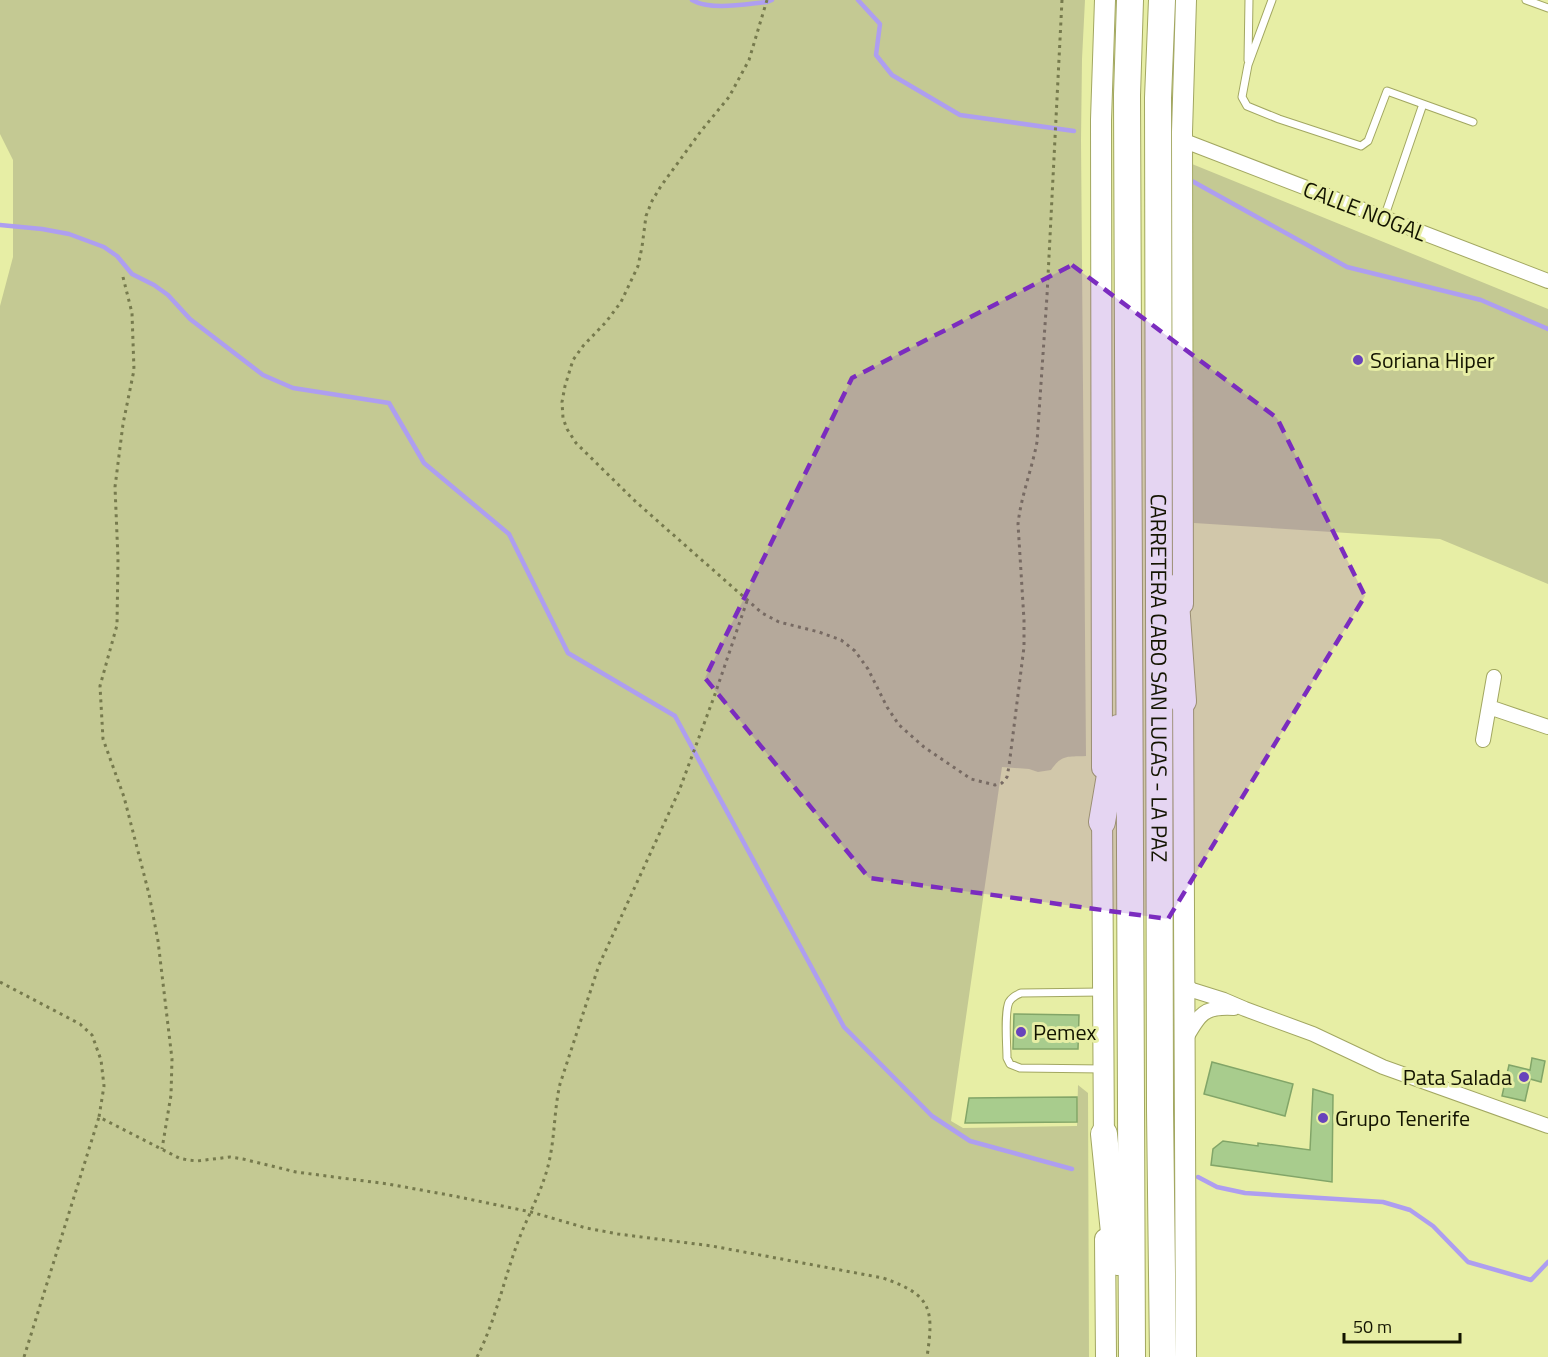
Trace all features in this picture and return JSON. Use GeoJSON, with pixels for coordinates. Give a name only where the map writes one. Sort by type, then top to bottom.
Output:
{"type":"FeatureCollection","features":[{"type":"Feature","properties":{"kind":"highway","name":"CARRETERA CABO SAN LUCAS - LA PAZ"},"geometry":{"type":"LineString","coordinates":[[1130,0],[1127,107],[1132,1357]]}},
{"type":"Feature","properties":{"kind":"highway","name":"CARRETERA CABO SAN LUCAS - LA PAZ"},"geometry":{"type":"LineString","coordinates":[[1162,0],[1158,98],[1158,398],[1163,1357]]}},
{"type":"Feature","properties":{"kind":"highway"},"geometry":{"type":"LineString","coordinates":[[1158,398],[1172,496],[1173,559],[1183,701]]}},
{"type":"Feature","properties":{"kind":"highway"},"geometry":{"type":"LineString","coordinates":[[1102,822],[1119,724],[1119,666],[1130,615]]}},
{"type":"Feature","properties":{"kind":"highway"},"geometry":{"type":"LineString","coordinates":[[1104,1134],[1127,1357]]}},
{"type":"Feature","properties":{"kind":"main road"},"geometry":{"type":"LineString","coordinates":[[1105,0],[1101,120],[1102,822],[1106,1357]]}},
{"type":"Feature","properties":{"kind":"main road"},"geometry":{"type":"LineString","coordinates":[[1186,0],[1182,140],[1186,1357]]}},
{"type":"Feature","properties":{"kind":"street","name":"CALLE NOGAL"},"geometry":{"type":"LineString","coordinates":[[1182,140],[1548,281]]}},
{"type":"Feature","properties":{"kind":"street"},"geometry":{"type":"LineString","coordinates":[[1483,740],[1494,677]]}},
{"type":"Feature","properties":{"kind":"street"},"geometry":{"type":"LineString","coordinates":[[1489,707],[1548,727]]}},
{"type":"Feature","properties":{"kind":"street"},"geometry":{"type":"LineString","coordinates":[[1184,979],[1192,990],[1313,1034],[1392,1071],[1548,1126]]}},
{"type":"Feature","properties":{"kind":"street"},"geometry":{"type":"LineString","coordinates":[[1185,1042],[1197,1019],[1207,1011],[1223,1008],[1245,1010]]}},
{"type":"Feature","properties":{"kind":"lane"},"geometry":{"type":"LineString","coordinates":[[1248,65],[1249,0]]}},
{"type":"Feature","properties":{"kind":"lane"},"geometry":{"type":"LineString","coordinates":[[1272,0],[1248,65],[1242,97],[1248,105],[1290,123],[1361,146],[1368,141],[1387,91],[1473,122]]}},
{"type":"Feature","properties":{"kind":"lane"},"geometry":{"type":"LineString","coordinates":[[1526,0],[1548,8]]}},
{"type":"Feature","properties":{"kind":"lane"},"geometry":{"type":"LineString","coordinates":[[1384,218],[1424,104]]}},
{"type":"Feature","properties":{"kind":"lane"},"geometry":{"type":"LineString","coordinates":[[1104,992],[1021,993],[1009,1002],[1007,1014],[1007,1058],[1015,1067],[1104,1069]]}},
{"type":"Feature","properties":{"kind":"path"},"geometry":{"type":"LineString","coordinates":[[767,0],[749,60],[729,97],[700,131],[652,201],[646,216],[638,266],[621,302],[573,360],[562,402],[563,418],[576,442],[636,502],[747,601],[771,618],[841,640],[855,651],[868,669],[899,725],[924,747],[971,779],[995,786],[1007,777],[1024,647],[1018,524],[1037,442],[1062,0]]}},
{"type":"Feature","properties":{"kind":"path"},"geometry":{"type":"LineString","coordinates":[[123,277],[132,313],[134,370],[123,424],[115,487],[118,559],[117,625],[100,686],[104,739],[124,797],[158,941],[172,1059],[171,1095],[162,1149]]}},
{"type":"Feature","properties":{"kind":"path"},"geometry":{"type":"LineString","coordinates":[[477,1357],[492,1321],[519,1238],[550,1160],[560,1084],[599,965],[679,791],[747,601]]}},
{"type":"Feature","properties":{"kind":"path"},"geometry":{"type":"LineString","coordinates":[[0,982],[80,1024],[92,1035],[101,1060],[104,1086],[99,1117],[24,1357]]}},
{"type":"Feature","properties":{"kind":"path"},"geometry":{"type":"LineString","coordinates":[[99,1117],[188,1161],[230,1157],[296,1172],[388,1184],[531,1212],[586,1228],[618,1234],[712,1246],[883,1278],[904,1285],[918,1294],[928,1310],[931,1330],[927,1357]]}},
{"type":"Feature","properties":{"kind":"highlighted area"},"geometry":{"type":"Polygon","coordinates":[[[1072,265],[1277,418],[1365,596],[1168,919],[869,878],[705,678],[852,378],[1072,265]]]}},
{"type":"Feature","properties":{"kind":"green space"},"geometry":{"type":"Polygon","coordinates":[[[0,0],[1085,0],[1081,140],[1086,756],[1066,757],[1051,770],[1038,772],[1002,767],[951,1121],[963,1128],[1077,1126],[1078,1085],[1088,1093],[1089,1357],[0,1357],[0,306],[13,257],[13,160],[0,134],[0,0]]]}},
{"type":"Feature","properties":{"kind":"green space"},"geometry":{"type":"Polygon","coordinates":[[[1192,164],[1548,309],[1548,584],[1440,539],[1194,523],[1192,164]]]}},
{"type":"Feature","properties":{"kind":"building"},"geometry":{"type":"Polygon","coordinates":[[[1014,1014],[1079,1015],[1078,1049],[1013,1049],[1014,1014]]]}},
{"type":"Feature","properties":{"kind":"building","name":"Pata Salada"},"geometry":{"type":"Polygon","coordinates":[[[1532,1058],[1545,1061],[1541,1082],[1530,1079],[1525,1101],[1502,1096],[1509,1065],[1530,1070],[1532,1058]]]}},
{"type":"Feature","properties":{"kind":"building"},"geometry":{"type":"Polygon","coordinates":[[[1212,1062],[1293,1084],[1285,1116],[1204,1094],[1212,1062]]]}},
{"type":"Feature","properties":{"kind":"building","name":"Grupo Tenerife"},"geometry":{"type":"Polygon","coordinates":[[[1313,1089],[1333,1095],[1332,1182],[1211,1165],[1213,1149],[1223,1141],[1310,1150],[1313,1089]]]}},
{"type":"Feature","properties":{"kind":"building"},"geometry":{"type":"Polygon","coordinates":[[[1077,1097],[1077,1122],[965,1123],[969,1098],[1077,1097]]]}},
{"type":"Feature","properties":{"kind":"waterway"},"geometry":{"type":"LineString","coordinates":[[692,0],[719,6],[772,0]]}},
{"type":"Feature","properties":{"kind":"waterway"},"geometry":{"type":"LineString","coordinates":[[858,0],[880,24],[876,55],[892,75],[960,115],[1074,131]]}},
{"type":"Feature","properties":{"kind":"waterway"},"geometry":{"type":"LineString","coordinates":[[1192,181],[1347,267],[1481,300],[1548,329]]}},
{"type":"Feature","properties":{"kind":"waterway"},"geometry":{"type":"LineString","coordinates":[[0,225],[69,234],[104,247],[117,256],[132,274],[168,295],[190,319],[263,375],[293,388],[389,403],[424,463],[509,534],[568,653],[675,716],[844,1027],[932,1116],[970,1141],[1072,1169]]}},
{"type":"Feature","properties":{"kind":"waterway"},"geometry":{"type":"LineString","coordinates":[[1198,1177],[1217,1187],[1245,1193],[1383,1202],[1410,1210],[1433,1226],[1468,1262],[1531,1280],[1548,1262]]}},
{"type":"Feature","properties":{"kind":"place","name":"Soriana Hiper"},"geometry":{"type":"Point","coordinates":[1358,360]}},
{"type":"Feature","properties":{"kind":"place","name":"Pemex"},"geometry":{"type":"Point","coordinates":[1021,1032]}},
{"type":"Feature","properties":{"kind":"place","name":"Pata Salada"},"geometry":{"type":"Point","coordinates":[1524,1077]}},
{"type":"Feature","properties":{"kind":"place","name":"Grupo Tenerife"},"geometry":{"type":"Point","coordinates":[1323,1118]}}]}
